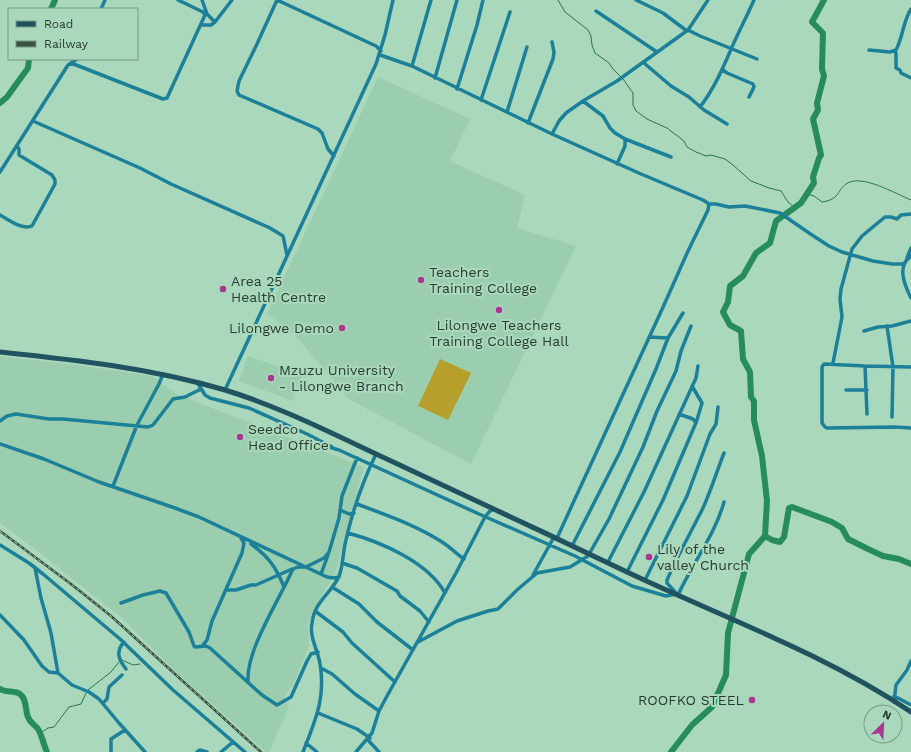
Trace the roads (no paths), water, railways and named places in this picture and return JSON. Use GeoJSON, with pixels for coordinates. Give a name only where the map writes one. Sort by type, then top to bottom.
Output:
{"type":"FeatureCollection","features":[{"type":"Feature","properties":{"kind":"main road"},"geometry":{"type":"LineString","coordinates":[[0,352],[112,365],[163,374],[225,390],[274,408],[348,440],[627,572],[810,655],[855,678],[911,712]]}},
{"type":"Feature","properties":{"kind":"street"},"geometry":{"type":"LineString","coordinates":[[72,62],[165,99],[169,97],[205,15],[203,12],[178,0]]}},
{"type":"Feature","properties":{"kind":"street"},"geometry":{"type":"LineString","coordinates":[[202,0],[207,14],[215,22]]}},
{"type":"Feature","properties":{"kind":"street"},"geometry":{"type":"LineString","coordinates":[[201,25],[211,25],[215,22],[232,0]]}},
{"type":"Feature","properties":{"kind":"street"},"geometry":{"type":"LineString","coordinates":[[334,156],[328,149],[322,133],[318,128],[238,94],[237,89],[239,81],[277,0],[376,46],[380,53],[412,66],[528,123],[617,164],[703,200],[709,204],[729,207],[745,206],[780,213],[829,246],[851,255],[873,261],[903,264]]}},
{"type":"Feature","properties":{"kind":"street"},"geometry":{"type":"LineString","coordinates":[[225,390],[334,156],[380,53],[393,0]]}},
{"type":"Feature","properties":{"kind":"street"},"geometry":{"type":"LineString","coordinates":[[412,66],[430,0]]}},
{"type":"Feature","properties":{"kind":"street"},"geometry":{"type":"LineString","coordinates":[[435,78],[457,0]]}},
{"type":"Feature","properties":{"kind":"street"},"geometry":{"type":"LineString","coordinates":[[457,89],[477,26],[483,0]]}},
{"type":"Feature","properties":{"kind":"street"},"geometry":{"type":"LineString","coordinates":[[636,0],[663,13],[687,31],[757,59]]}},
{"type":"Feature","properties":{"kind":"street"},"geometry":{"type":"LineString","coordinates":[[552,134],[562,117],[583,101],[606,89],[687,31],[707,1],[701,0]]}},
{"type":"Feature","properties":{"kind":"street"},"geometry":{"type":"LineString","coordinates":[[700,107],[715,84],[754,0]]}},
{"type":"Feature","properties":{"kind":"street"},"geometry":{"type":"LineString","coordinates":[[869,50],[887,52],[894,51],[899,43],[911,9]]}},
{"type":"Feature","properties":{"kind":"street"},"geometry":{"type":"LineString","coordinates":[[596,11],[657,52]]}},
{"type":"Feature","properties":{"kind":"street"},"geometry":{"type":"LineString","coordinates":[[481,100],[510,12]]}},
{"type":"Feature","properties":{"kind":"street"},"geometry":{"type":"LineString","coordinates":[[528,123],[553,59],[554,52],[552,42]]}},
{"type":"Feature","properties":{"kind":"street"},"geometry":{"type":"LineString","coordinates":[[507,112],[527,47]]}},
{"type":"Feature","properties":{"kind":"street"},"geometry":{"type":"LineString","coordinates":[[894,51],[896,54],[896,68],[900,70],[901,73],[911,78]]}},
{"type":"Feature","properties":{"kind":"street"},"geometry":{"type":"LineString","coordinates":[[0,172],[68,64],[75,60]]}},
{"type":"Feature","properties":{"kind":"street"},"geometry":{"type":"LineString","coordinates":[[644,62],[671,86],[727,124]]}},
{"type":"Feature","properties":{"kind":"street"},"geometry":{"type":"LineString","coordinates":[[722,70],[753,84],[754,87],[749,97]]}},
{"type":"Feature","properties":{"kind":"street"},"geometry":{"type":"LineString","coordinates":[[583,101],[602,116],[612,131],[671,158]]}},
{"type":"Feature","properties":{"kind":"street"},"geometry":{"type":"LineString","coordinates":[[33,121],[270,228],[283,236],[287,256]]}},
{"type":"Feature","properties":{"kind":"street"},"geometry":{"type":"LineString","coordinates":[[617,164],[625,146],[625,138]]}},
{"type":"Feature","properties":{"kind":"street"},"geometry":{"type":"LineString","coordinates":[[0,215],[23,227],[32,226],[55,184],[52,175],[19,155],[20,148],[17,146]]}},
{"type":"Feature","properties":{"kind":"street"},"geometry":{"type":"LineString","coordinates":[[533,576],[549,545],[555,538],[650,337],[708,210],[709,204]]}},
{"type":"Feature","properties":{"kind":"street"},"geometry":{"type":"LineString","coordinates":[[833,363],[842,317],[840,299],[841,289],[852,249],[857,242],[885,217],[897,219],[901,215],[911,214]]}},
{"type":"Feature","properties":{"kind":"street"},"geometry":{"type":"LineString","coordinates":[[907,259],[911,248]]}},
{"type":"Feature","properties":{"kind":"street"},"geometry":{"type":"LineString","coordinates":[[911,256],[903,264],[903,278],[911,298]]}},
{"type":"Feature","properties":{"kind":"street"},"geometry":{"type":"LineString","coordinates":[[572,546],[620,452],[656,370],[668,338],[683,313]]}},
{"type":"Feature","properties":{"kind":"street"},"geometry":{"type":"LineString","coordinates":[[864,331],[911,321]]}},
{"type":"Feature","properties":{"kind":"street"},"geometry":{"type":"LineString","coordinates":[[418,642],[457,621],[498,609],[533,576],[541,572],[570,567],[590,554],[610,517],[643,447],[676,371],[681,351],[691,326]]}},
{"type":"Feature","properties":{"kind":"street"},"geometry":{"type":"LineString","coordinates":[[887,326],[893,367],[892,417]]}},
{"type":"Feature","properties":{"kind":"street"},"geometry":{"type":"LineString","coordinates":[[650,337],[668,338]]}},
{"type":"Feature","properties":{"kind":"street"},"geometry":{"type":"LineString","coordinates":[[911,367],[865,366],[833,363],[824,364],[822,367],[822,423],[824,427],[911,428]]}},
{"type":"Feature","properties":{"kind":"street"},"geometry":{"type":"LineString","coordinates":[[608,562],[644,492],[696,378],[698,366]]}},
{"type":"Feature","properties":{"kind":"street"},"geometry":{"type":"LineString","coordinates":[[865,366],[867,414]]}},
{"type":"Feature","properties":{"kind":"street"},"geometry":{"type":"LineString","coordinates":[[113,486],[137,425],[163,374]]}},
{"type":"Feature","properties":{"kind":"street"},"geometry":{"type":"LineString","coordinates":[[197,382],[205,395],[210,398],[249,408],[582,560],[632,586],[666,596],[678,594]]}},
{"type":"Feature","properties":{"kind":"street"},"geometry":{"type":"LineString","coordinates":[[627,572],[664,498],[696,423],[702,403],[692,386]]}},
{"type":"Feature","properties":{"kind":"street"},"geometry":{"type":"LineString","coordinates":[[0,421],[7,416],[16,414],[151,426],[173,400],[186,397],[202,389]]}},
{"type":"Feature","properties":{"kind":"street"},"geometry":{"type":"LineString","coordinates":[[846,390],[867,390]]}},
{"type":"Feature","properties":{"kind":"street"},"geometry":{"type":"LineString","coordinates":[[645,580],[690,489],[710,434],[716,424],[718,407]]}},
{"type":"Feature","properties":{"kind":"street"},"geometry":{"type":"LineString","coordinates":[[679,414],[693,420],[696,423]]}},
{"type":"Feature","properties":{"kind":"street"},"geometry":{"type":"LineString","coordinates":[[0,444],[199,517],[330,578],[339,576]]}},
{"type":"Feature","properties":{"kind":"street"},"geometry":{"type":"LineString","coordinates":[[320,448],[329,447],[339,450]]}},
{"type":"Feature","properties":{"kind":"street"},"geometry":{"type":"LineString","coordinates":[[678,594],[667,583],[667,580],[682,546],[703,507],[724,453]]}},
{"type":"Feature","properties":{"kind":"street"},"geometry":{"type":"LineString","coordinates":[[303,752],[318,713],[323,685],[318,652],[312,635],[311,624],[320,601],[339,576],[354,512],[376,454]]}},
{"type":"Feature","properties":{"kind":"street"},"geometry":{"type":"LineString","coordinates":[[320,574],[329,552],[340,510],[342,496],[357,458]]}},
{"type":"Feature","properties":{"kind":"street"},"geometry":{"type":"LineString","coordinates":[[678,594],[702,550],[722,510],[724,502]]}},
{"type":"Feature","properties":{"kind":"street"},"geometry":{"type":"LineString","coordinates":[[357,504],[424,532],[442,542],[464,559]]}},
{"type":"Feature","properties":{"kind":"street"},"geometry":{"type":"LineString","coordinates":[[356,752],[369,739],[374,729],[379,711],[464,559],[485,517],[494,509]]}},
{"type":"Feature","properties":{"kind":"street"},"geometry":{"type":"LineString","coordinates":[[340,510],[349,514],[354,512]]}},
{"type":"Feature","properties":{"kind":"street"},"geometry":{"type":"LineString","coordinates":[[348,533],[374,542],[412,560],[440,584],[445,593]]}},
{"type":"Feature","properties":{"kind":"street"},"geometry":{"type":"LineString","coordinates":[[242,538],[262,553],[274,565],[284,587]]}},
{"type":"Feature","properties":{"kind":"street"},"geometry":{"type":"LineString","coordinates":[[121,603],[140,595],[163,591],[168,596],[189,632],[195,648],[201,646],[207,640],[212,621],[242,553],[244,542],[242,538]]}},
{"type":"Feature","properties":{"kind":"street"},"geometry":{"type":"LineString","coordinates":[[0,545],[35,568],[124,642],[173,690],[245,752]]}},
{"type":"Feature","properties":{"kind":"street"},"geometry":{"type":"LineString","coordinates":[[226,590],[236,590],[251,585],[256,585],[298,567],[306,567],[324,558],[329,552]]}},
{"type":"Feature","properties":{"kind":"street"},"geometry":{"type":"LineString","coordinates":[[342,563],[357,568],[397,591],[400,596],[420,611],[429,622]]}},
{"type":"Feature","properties":{"kind":"street"},"geometry":{"type":"LineString","coordinates":[[35,568],[58,673]]}},
{"type":"Feature","properties":{"kind":"street"},"geometry":{"type":"LineString","coordinates":[[248,681],[248,666],[255,647],[293,569]]}},
{"type":"Feature","properties":{"kind":"street"},"geometry":{"type":"LineString","coordinates":[[332,587],[359,604],[372,618],[413,650]]}},
{"type":"Feature","properties":{"kind":"street"},"geometry":{"type":"LineString","coordinates":[[315,611],[343,632],[352,643],[396,682]]}},
{"type":"Feature","properties":{"kind":"street"},"geometry":{"type":"LineString","coordinates":[[0,615],[24,640],[42,666],[49,672],[58,673],[72,685],[89,692],[103,703],[145,752]]}},
{"type":"Feature","properties":{"kind":"street"},"geometry":{"type":"LineString","coordinates":[[124,642],[119,648],[118,657],[126,669]]}},
{"type":"Feature","properties":{"kind":"street"},"geometry":{"type":"LineString","coordinates":[[201,646],[210,648],[262,695],[277,706],[291,697],[311,654],[318,652]]}},
{"type":"Feature","properties":{"kind":"street"},"geometry":{"type":"LineString","coordinates":[[894,702],[896,685],[907,670],[911,661]]}},
{"type":"Feature","properties":{"kind":"street"},"geometry":{"type":"LineString","coordinates":[[321,668],[332,674],[355,694],[379,711]]}},
{"type":"Feature","properties":{"kind":"street"},"geometry":{"type":"LineString","coordinates":[[103,703],[107,699],[109,687],[122,675]]}},
{"type":"Feature","properties":{"kind":"street"},"geometry":{"type":"LineString","coordinates":[[894,696],[911,705]]}},
{"type":"Feature","properties":{"kind":"street"},"geometry":{"type":"LineString","coordinates":[[318,713],[357,728],[369,739],[379,752]]}},
{"type":"Feature","properties":{"kind":"street"},"geometry":{"type":"LineString","coordinates":[[111,752],[111,739],[125,730]]}},
{"type":"Feature","properties":{"kind":"street"},"geometry":{"type":"LineString","coordinates":[[221,752],[233,742]]}},
{"type":"Feature","properties":{"kind":"street"},"geometry":{"type":"LineString","coordinates":[[306,743],[318,752]]}},
{"type":"Feature","properties":{"kind":"street"},"geometry":{"type":"LineString","coordinates":[[197,752],[200,750],[207,752]]}},
{"type":"Feature","properties":{"kind":"waterway"},"geometry":{"type":"LineString","coordinates":[[51,8],[55,0]]}},
{"type":"Feature","properties":{"kind":"waterway"},"geometry":{"type":"LineString","coordinates":[[558,0],[565,12],[588,30],[595,53],[609,63],[621,77]]}},
{"type":"Feature","properties":{"kind":"waterway"},"geometry":{"type":"LineString","coordinates":[[671,752],[692,725],[712,707],[726,675],[728,633],[749,554],[765,536],[767,501],[762,456],[754,420],[754,401],[751,397],[750,372],[743,359],[741,331],[730,325],[723,312],[728,302],[730,286],[743,276],[756,253],[770,243],[776,221],[801,203],[814,183],[813,177],[821,155],[813,119],[818,110],[817,103],[824,76],[822,69],[823,33],[812,22],[824,0]]}},
{"type":"Feature","properties":{"kind":"waterway"},"geometry":{"type":"LineString","coordinates":[[0,103],[7,97],[28,68],[29,60]]}},
{"type":"Feature","properties":{"kind":"waterway"},"geometry":{"type":"LineString","coordinates":[[623,79],[633,93],[633,105],[636,111],[647,119],[667,128],[684,141],[687,147],[696,152],[706,156],[711,155],[725,159],[751,181],[781,191],[788,202],[795,208]]}},
{"type":"Feature","properties":{"kind":"waterway"},"geometry":{"type":"LineString","coordinates":[[807,194],[814,196],[822,202],[828,201],[835,197],[846,184],[852,181],[860,181],[888,189],[911,200]]}},
{"type":"Feature","properties":{"kind":"waterway"},"geometry":{"type":"LineString","coordinates":[[765,536],[780,542],[784,537],[789,508],[792,507],[832,522],[842,528],[848,539],[868,549],[883,556],[899,559],[911,564]]}},
{"type":"Feature","properties":{"kind":"waterway"},"geometry":{"type":"LineString","coordinates":[[122,660],[133,665],[140,664]]}},
{"type":"Feature","properties":{"kind":"waterway"},"geometry":{"type":"LineString","coordinates":[[88,690],[111,672],[119,662]]}},
{"type":"Feature","properties":{"kind":"waterway"},"geometry":{"type":"LineString","coordinates":[[0,689],[18,693],[22,696],[29,719],[37,727],[47,752]]}},
{"type":"Feature","properties":{"kind":"waterway"},"geometry":{"type":"LineString","coordinates":[[44,747],[46,742],[42,732],[48,728],[54,727],[69,707],[81,704],[86,693]]}},
{"type":"Feature","properties":{"kind":"railway"},"geometry":{"type":"LineString","coordinates":[[0,531],[111,616],[261,752]]}},
{"type":"Feature","properties":{"kind":"place","name":"Teachers Training College"},"geometry":{"type":"Point","coordinates":[421,280]}},
{"type":"Feature","properties":{"kind":"place","name":"Area 25 Health Centre"},"geometry":{"type":"Point","coordinates":[223,289]}},
{"type":"Feature","properties":{"kind":"place","name":"Lilongwe Teachers Training College Hall"},"geometry":{"type":"Point","coordinates":[499,310]}},
{"type":"Feature","properties":{"kind":"place","name":"Lilongwe Demo"},"geometry":{"type":"Point","coordinates":[342,328]}},
{"type":"Feature","properties":{"kind":"place","name":"Mzuzu University - Lilongwe Branch"},"geometry":{"type":"Point","coordinates":[271,378]}},
{"type":"Feature","properties":{"kind":"place","name":"Seedco Head Office"},"geometry":{"type":"Point","coordinates":[240,437]}},
{"type":"Feature","properties":{"kind":"place","name":"Lily of the valley Church"},"geometry":{"type":"Point","coordinates":[649,557]}},
{"type":"Feature","properties":{"kind":"place","name":"ROOFKO STEEL"},"geometry":{"type":"Point","coordinates":[752,700]}}]}
